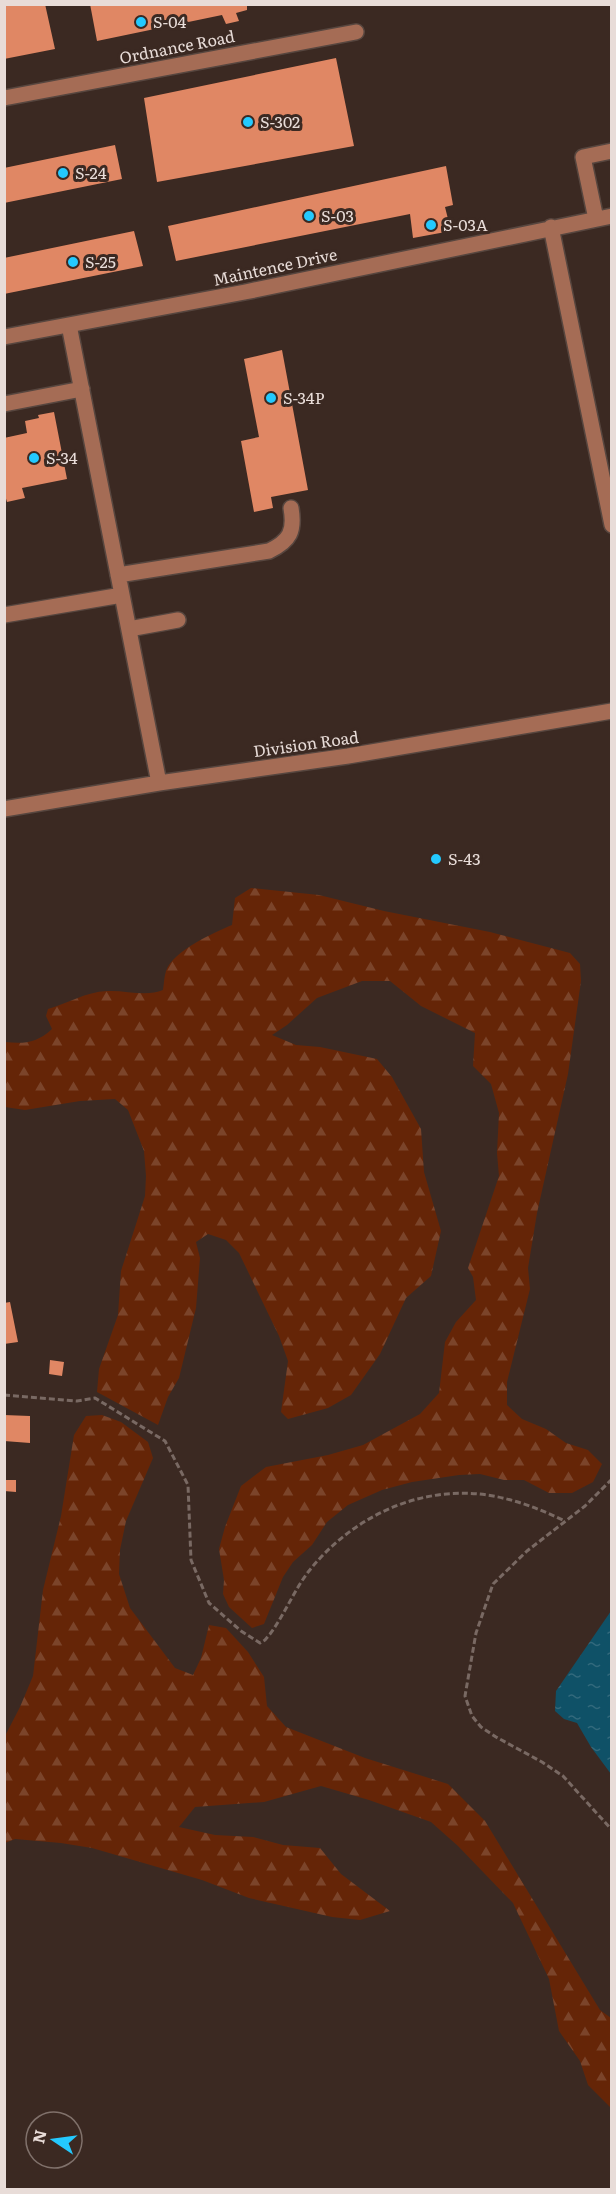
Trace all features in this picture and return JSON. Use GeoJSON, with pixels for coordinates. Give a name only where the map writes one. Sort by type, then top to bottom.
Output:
{"type":"FeatureCollection","features":[{"type":"Feature","properties":{"kind":"street","name":"Ordnance Road"},"geometry":{"type":"LineString","coordinates":[[4,98],[356,32]]}},
{"type":"Feature","properties":{"kind":"street"},"geometry":{"type":"LineString","coordinates":[[596,219],[583,157],[612,151]]}},
{"type":"Feature","properties":{"kind":"street","name":"Maintence Drive"},"geometry":{"type":"LineString","coordinates":[[4,337],[245,292],[612,216]]}},
{"type":"Feature","properties":{"kind":"street"},"geometry":{"type":"LineString","coordinates":[[551,227],[612,525]]}},
{"type":"Feature","properties":{"kind":"street"},"geometry":{"type":"LineString","coordinates":[[69,325],[159,783]]}},
{"type":"Feature","properties":{"kind":"street"},"geometry":{"type":"LineString","coordinates":[[4,404],[82,389]]}},
{"type":"Feature","properties":{"kind":"street"},"geometry":{"type":"LineString","coordinates":[[118,575],[269,551],[280,546],[290,535],[293,521],[291,508]]}},
{"type":"Feature","properties":{"kind":"street"},"geometry":{"type":"LineString","coordinates":[[4,615],[123,595]]}},
{"type":"Feature","properties":{"kind":"street"},"geometry":{"type":"LineString","coordinates":[[129,629],[178,620]]}},
{"type":"Feature","properties":{"kind":"street","name":"Division Road"},"geometry":{"type":"LineString","coordinates":[[4,809],[159,783],[348,756],[612,711]]}},
{"type":"Feature","properties":{"kind":"path"},"geometry":{"type":"LineString","coordinates":[[4,1395],[77,1401],[92,1397],[165,1441],[188,1485],[191,1560],[210,1603],[252,1639],[260,1642],[265,1640],[283,1616],[307,1573],[328,1549],[369,1518],[406,1502],[445,1494],[486,1495],[530,1505],[565,1521]]}},
{"type":"Feature","properties":{"kind":"path"},"geometry":{"type":"LineString","coordinates":[[612,1479],[585,1506],[527,1551],[493,1584],[476,1633],[465,1696],[472,1716],[481,1727],[563,1776],[612,1830]]}},
{"type":"Feature","properties":{"kind":"green space"},"geometry":{"type":"Polygon","coordinates":[[[251,888],[319,895],[384,911],[490,932],[570,953],[580,964],[581,981],[568,1074],[537,1213],[528,1268],[530,1289],[507,1382],[507,1405],[522,1419],[546,1429],[566,1443],[588,1450],[602,1464],[593,1482],[572,1493],[549,1493],[524,1480],[504,1480],[480,1474],[459,1475],[412,1482],[382,1490],[348,1505],[327,1522],[312,1545],[293,1562],[283,1577],[264,1624],[252,1628],[229,1607],[223,1594],[224,1580],[219,1549],[241,1486],[266,1467],[328,1455],[363,1445],[420,1414],[439,1393],[445,1342],[456,1322],[476,1300],[473,1277],[468,1268],[499,1176],[497,1153],[499,1113],[491,1084],[473,1066],[475,1033],[421,1006],[390,981],[362,981],[317,998],[287,1025],[272,1035],[296,1045],[320,1047],[377,1059],[392,1077],[421,1129],[424,1172],[441,1231],[431,1276],[406,1298],[380,1354],[351,1395],[328,1408],[288,1419],[281,1412],[288,1361],[279,1336],[239,1253],[226,1240],[208,1234],[196,1242],[200,1258],[196,1308],[179,1378],[168,1397],[158,1425],[97,1392],[99,1369],[118,1315],[121,1271],[145,1196],[144,1151],[128,1110],[115,1099],[80,1101],[25,1110],[5,1107],[5,1042],[18,1043],[36,1040],[52,1029],[46,1016],[48,1009],[84,996],[107,991],[143,993],[163,990],[165,973],[170,964],[185,950],[232,925],[235,898],[251,888]]]}},
{"type":"Feature","properties":{"kind":"green space"},"geometry":{"type":"Polygon","coordinates":[[[102,1415],[121,1422],[148,1442],[153,1458],[126,1521],[120,1550],[119,1574],[130,1608],[175,1668],[193,1675],[201,1658],[209,1625],[226,1628],[248,1652],[264,1677],[267,1706],[286,1727],[365,1758],[448,1784],[485,1821],[600,2010],[611,2018],[611,2108],[588,2085],[580,2061],[559,2031],[549,1979],[513,1903],[458,1846],[431,1822],[321,1786],[264,1802],[195,1807],[179,1827],[215,1835],[253,1837],[283,1845],[320,1848],[341,1874],[390,1911],[360,1920],[332,1917],[249,1898],[202,1880],[92,1848],[15,1839],[5,1843],[5,1736],[33,1676],[43,1590],[61,1516],[74,1435],[86,1416],[102,1415]]]}},
{"type":"Feature","properties":{"kind":"water"},"geometry":{"type":"Polygon","coordinates":[[[611,1611],[611,1774],[577,1723],[564,1719],[555,1711],[556,1691],[611,1611]]]}},
{"type":"Feature","properties":{"kind":"building"},"geometry":{"type":"Polygon","coordinates":[[[4,4],[45,4],[55,49],[4,59],[4,4]]]}},
{"type":"Feature","properties":{"kind":"building","name":"S-04"},"geometry":{"type":"Polygon","coordinates":[[[90,4],[247,4],[247,10],[236,13],[239,21],[226,24],[222,15],[97,41],[90,4]]]}},
{"type":"Feature","properties":{"kind":"building","name":"S-302"},"geometry":{"type":"Polygon","coordinates":[[[336,58],[354,146],[157,182],[144,98],[336,58]]]}},
{"type":"Feature","properties":{"kind":"building","name":"S-24"},"geometry":{"type":"Polygon","coordinates":[[[115,145],[122,179],[4,203],[4,168],[115,145]]]}},
{"type":"Feature","properties":{"kind":"building","name":"S-03"},"geometry":{"type":"Polygon","coordinates":[[[446,166],[453,205],[445,207],[451,231],[413,238],[410,214],[176,261],[168,226],[446,166]]]}},
{"type":"Feature","properties":{"kind":"building","name":"S-25"},"geometry":{"type":"Polygon","coordinates":[[[134,231],[143,266],[4,294],[4,258],[134,231]]]}},
{"type":"Feature","properties":{"kind":"building","name":"S-34P"},"geometry":{"type":"Polygon","coordinates":[[[282,350],[308,490],[271,497],[273,508],[254,512],[241,441],[259,437],[244,359],[282,350]]]}},
{"type":"Feature","properties":{"kind":"building","name":"S-34"},"geometry":{"type":"Polygon","coordinates":[[[54,412],[67,479],[22,488],[25,498],[7,502],[4,492],[4,438],[27,433],[25,421],[39,418],[38,415],[54,412]]]}},
{"type":"Feature","properties":{"kind":"building"},"geometry":{"type":"Polygon","coordinates":[[[10,1302],[18,1342],[4,1344],[4,1303],[10,1302]]]}},
{"type":"Feature","properties":{"kind":"building"},"geometry":{"type":"Polygon","coordinates":[[[50,1360],[64,1362],[62,1376],[49,1374],[50,1360]]]}},
{"type":"Feature","properties":{"kind":"building"},"geometry":{"type":"Polygon","coordinates":[[[4,1415],[30,1416],[30,1443],[4,1441],[4,1415]]]}},
{"type":"Feature","properties":{"kind":"building"},"geometry":{"type":"Polygon","coordinates":[[[4,1480],[16,1480],[16,1492],[4,1491],[4,1480]]]}},
{"type":"Feature","properties":{"kind":"place","name":"S-04"},"geometry":{"type":"Point","coordinates":[141,22]}},
{"type":"Feature","properties":{"kind":"place","name":"S-302"},"geometry":{"type":"Point","coordinates":[248,122]}},
{"type":"Feature","properties":{"kind":"place","name":"S-24"},"geometry":{"type":"Point","coordinates":[63,173]}},
{"type":"Feature","properties":{"kind":"place","name":"S-03"},"geometry":{"type":"Point","coordinates":[309,216]}},
{"type":"Feature","properties":{"kind":"place","name":"S-03A"},"geometry":{"type":"Point","coordinates":[431,225]}},
{"type":"Feature","properties":{"kind":"place","name":"S-25"},"geometry":{"type":"Point","coordinates":[73,262]}},
{"type":"Feature","properties":{"kind":"place","name":"S-34P"},"geometry":{"type":"Point","coordinates":[271,398]}},
{"type":"Feature","properties":{"kind":"place","name":"S-34"},"geometry":{"type":"Point","coordinates":[34,458]}},
{"type":"Feature","properties":{"kind":"place","name":"S-43"},"geometry":{"type":"Point","coordinates":[436,859]}}]}
